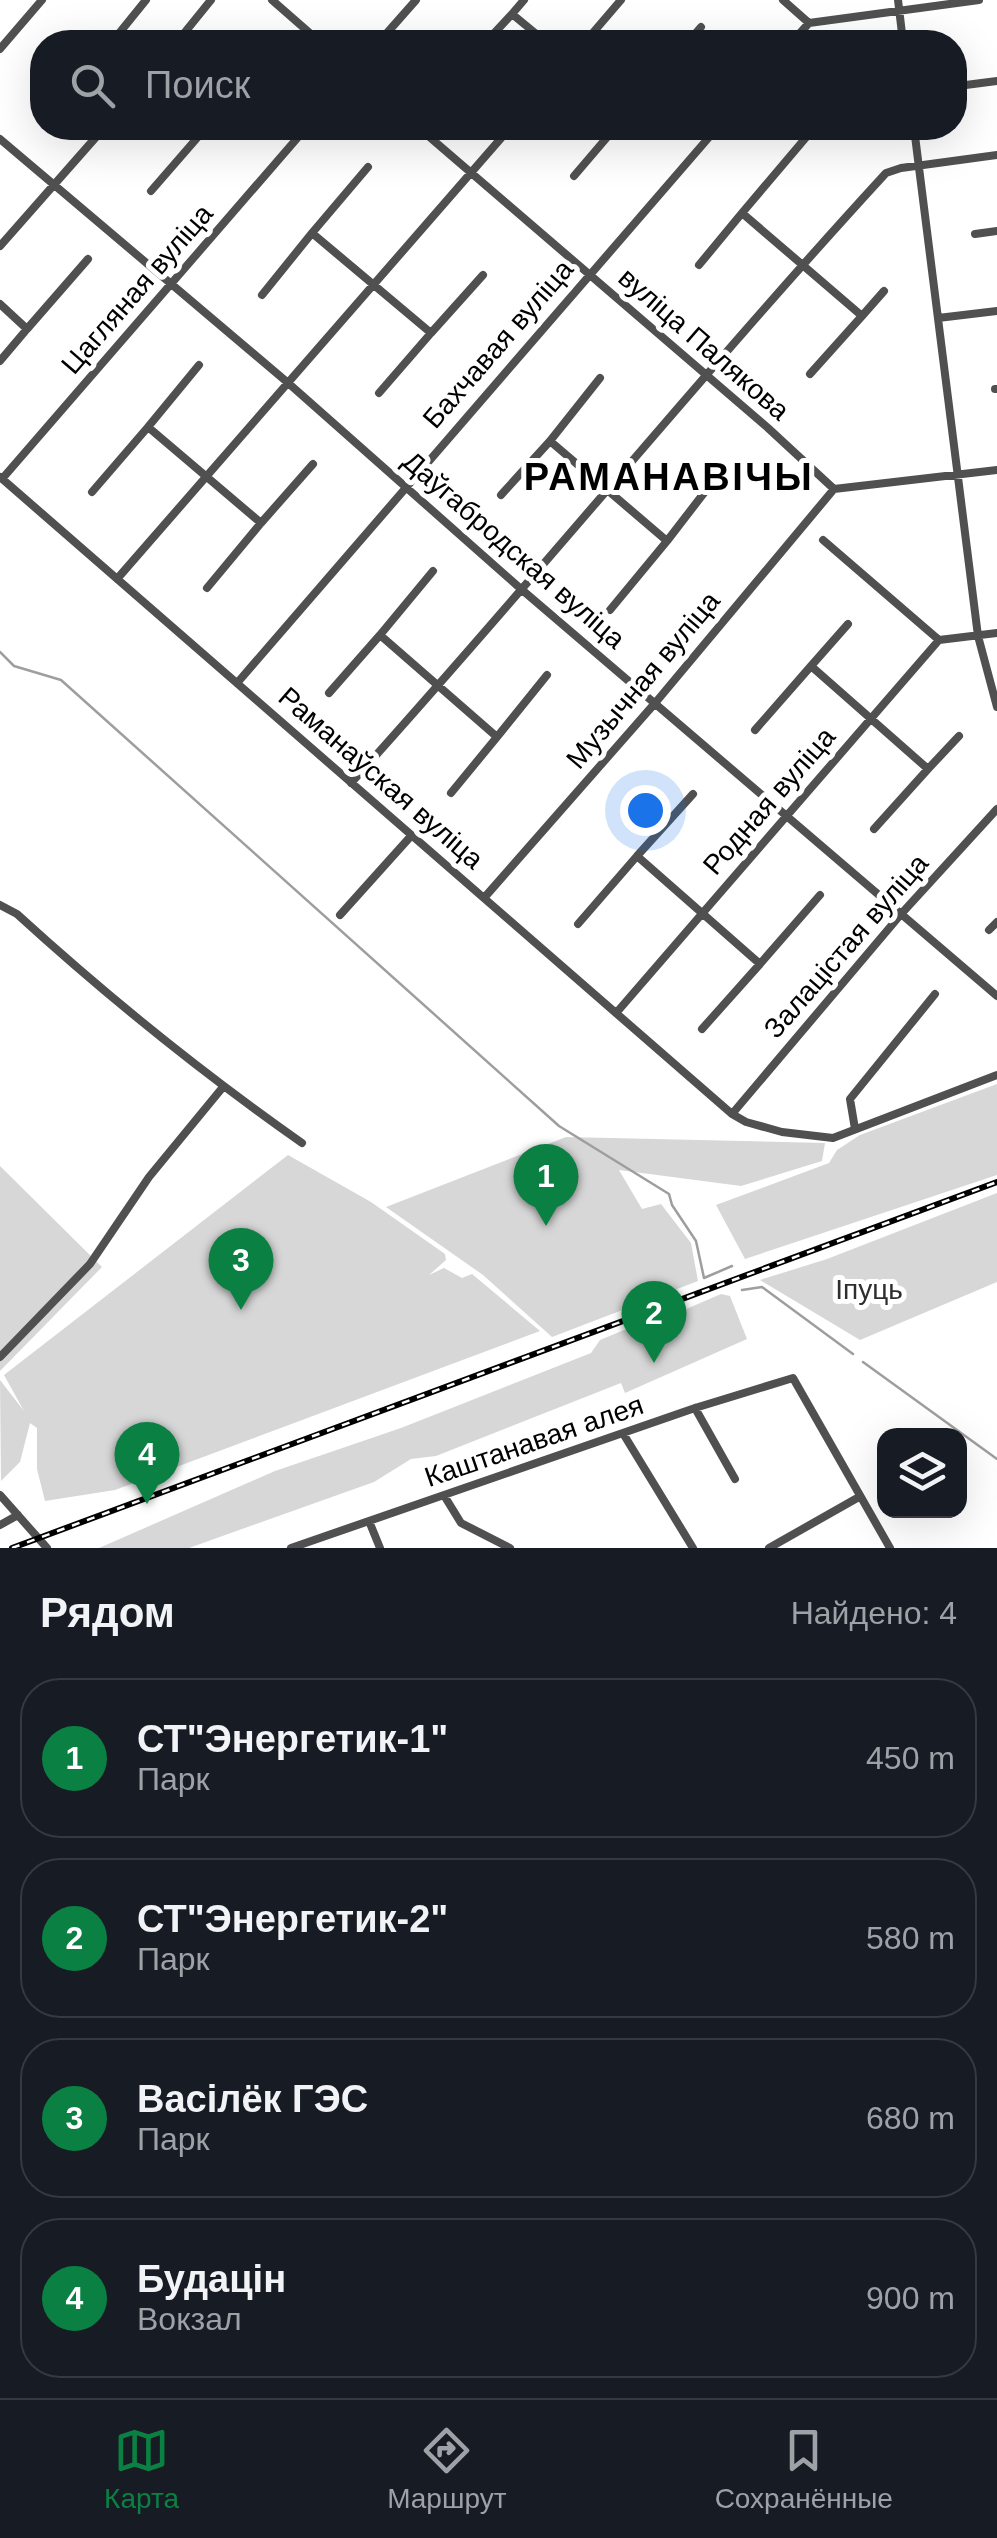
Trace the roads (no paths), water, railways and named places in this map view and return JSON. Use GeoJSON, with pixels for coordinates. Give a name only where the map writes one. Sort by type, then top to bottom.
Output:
{"type":"FeatureCollection","features":[{"type":"Feature","properties":{"kind":"street"},"geometry":{"type":"LineString","coordinates":[[0,49],[42,0]]}},
{"type":"Feature","properties":{"kind":"street"},"geometry":{"type":"LineString","coordinates":[[122,30],[146,0]]}},
{"type":"Feature","properties":{"kind":"street"},"geometry":{"type":"LineString","coordinates":[[186,30],[211,0]]}},
{"type":"Feature","properties":{"kind":"street"},"geometry":{"type":"LineString","coordinates":[[272,0],[306,30]]}},
{"type":"Feature","properties":{"kind":"street"},"geometry":{"type":"LineString","coordinates":[[390,30],[416,0]]}},
{"type":"Feature","properties":{"kind":"street"},"geometry":{"type":"LineString","coordinates":[[497,30],[524,0]]}},
{"type":"Feature","properties":{"kind":"street"},"geometry":{"type":"LineString","coordinates":[[596,30],[622,0]]}},
{"type":"Feature","properties":{"kind":"street"},"geometry":{"type":"LineString","coordinates":[[783,0],[809,22]]}},
{"type":"Feature","properties":{"kind":"street"},"geometry":{"type":"LineString","coordinates":[[898,0],[902,30]]}},
{"type":"Feature","properties":{"kind":"street"},"geometry":{"type":"LineString","coordinates":[[802,30],[809,22],[979,0]]}},
{"type":"Feature","properties":{"kind":"street"},"geometry":{"type":"LineString","coordinates":[[512,14],[531,30]]}},
{"type":"Feature","properties":{"kind":"street"},"geometry":{"type":"LineString","coordinates":[[967,85],[997,81]]}},
{"type":"Feature","properties":{"kind":"street","name":"Даўгабродская вуліца"},"geometry":{"type":"LineString","coordinates":[[0,139],[997,996]]}},
{"type":"Feature","properties":{"kind":"street"},"geometry":{"type":"LineString","coordinates":[[0,246],[93,140]]}},
{"type":"Feature","properties":{"kind":"street"},"geometry":{"type":"LineString","coordinates":[[151,191],[193,140]]}},
{"type":"Feature","properties":{"kind":"street","name":"Цагляная вуліца"},"geometry":{"type":"LineString","coordinates":[[1,478],[296,140]]}},
{"type":"Feature","properties":{"kind":"street","name":"вуліца Палякова"},"geometry":{"type":"LineString","coordinates":[[433,140],[834,489]]}},
{"type":"Feature","properties":{"kind":"street"},"geometry":{"type":"LineString","coordinates":[[117,579],[499,140]]}},
{"type":"Feature","properties":{"kind":"street"},"geometry":{"type":"LineString","coordinates":[[574,176],[605,140]]}},
{"type":"Feature","properties":{"kind":"street","name":"Бахчавая вуліца"},"geometry":{"type":"LineString","coordinates":[[238,682],[706,140]]}},
{"type":"Feature","properties":{"kind":"street"},"geometry":{"type":"LineString","coordinates":[[699,265],[804,140]]}},
{"type":"Feature","properties":{"kind":"street"},"geometry":{"type":"LineString","coordinates":[[916,140],[978,636],[997,707]]}},
{"type":"Feature","properties":{"kind":"street"},"geometry":{"type":"LineString","coordinates":[[351,783],[886,172],[997,155]]}},
{"type":"Feature","properties":{"kind":"street"},"geometry":{"type":"LineString","coordinates":[[262,295],[368,167]]}},
{"type":"Feature","properties":{"kind":"street"},"geometry":{"type":"LineString","coordinates":[[742,213],[862,316]]}},
{"type":"Feature","properties":{"kind":"street"},"geometry":{"type":"LineString","coordinates":[[974,234],[997,231]]}},
{"type":"Feature","properties":{"kind":"street"},"geometry":{"type":"LineString","coordinates":[[312,233],[430,333]]}},
{"type":"Feature","properties":{"kind":"street"},"geometry":{"type":"LineString","coordinates":[[0,361],[88,259]]}},
{"type":"Feature","properties":{"kind":"street"},"geometry":{"type":"LineString","coordinates":[[379,393],[482,275]]}},
{"type":"Feature","properties":{"kind":"street"},"geometry":{"type":"LineString","coordinates":[[810,374],[884,291]]}},
{"type":"Feature","properties":{"kind":"street"},"geometry":{"type":"LineString","coordinates":[[0,304],[28,329]]}},
{"type":"Feature","properties":{"kind":"street"},"geometry":{"type":"LineString","coordinates":[[938,318],[997,311]]}},
{"type":"Feature","properties":{"kind":"street"},"geometry":{"type":"LineString","coordinates":[[92,492],[199,366]]}},
{"type":"Feature","properties":{"kind":"street"},"geometry":{"type":"LineString","coordinates":[[501,495],[600,378]]}},
{"type":"Feature","properties":{"kind":"street"},"geometry":{"type":"LineString","coordinates":[[148,427],[261,522]]}},
{"type":"Feature","properties":{"kind":"street"},"geometry":{"type":"LineString","coordinates":[[550,441],[668,542]]}},
{"type":"Feature","properties":{"kind":"street"},"geometry":{"type":"LineString","coordinates":[[206,588],[312,464]]}},
{"type":"Feature","properties":{"kind":"street"},"geometry":{"type":"LineString","coordinates":[[834,489],[997,470]]}},
{"type":"Feature","properties":{"kind":"street","name":"Раманаўская вуліца"},"geometry":{"type":"LineString","coordinates":[[1,478],[732,1114]]}},
{"type":"Feature","properties":{"kind":"street"},"geometry":{"type":"LineString","coordinates":[[610,610],[714,480]]}},
{"type":"Feature","properties":{"kind":"street","name":"Музычная вуліца"},"geometry":{"type":"LineString","coordinates":[[484,898],[656,702],[834,489]]}},
{"type":"Feature","properties":{"kind":"street"},"geometry":{"type":"LineString","coordinates":[[824,540],[939,640],[997,633]]}},
{"type":"Feature","properties":{"kind":"street"},"geometry":{"type":"LineString","coordinates":[[329,693],[433,571]]}},
{"type":"Feature","properties":{"kind":"street","name":"Родная вуліца"},"geometry":{"type":"LineString","coordinates":[[755,730],[848,624]]}},
{"type":"Feature","properties":{"kind":"street"},"geometry":{"type":"LineString","coordinates":[[380,636],[497,738]]}},
{"type":"Feature","properties":{"kind":"street","name":"Родная вуліца"},"geometry":{"type":"LineString","coordinates":[[616,1012],[939,640]]}},
{"type":"Feature","properties":{"kind":"street","name":"Родная вуліца"},"geometry":{"type":"LineString","coordinates":[[811,666],[928,770]]}},
{"type":"Feature","properties":{"kind":"street"},"geometry":{"type":"LineString","coordinates":[[452,794],[547,676]]}},
{"type":"Feature","properties":{"kind":"street"},"geometry":{"type":"LineString","coordinates":[[874,829],[959,736]]}},
{"type":"Feature","properties":{"kind":"street"},"geometry":{"type":"LineString","coordinates":[[578,924],[693,794]]}},
{"type":"Feature","properties":{"kind":"street","name":"Залацістая вуліца"},"geometry":{"type":"LineString","coordinates":[[732,1114],[902,912],[997,809]]}},
{"type":"Feature","properties":{"kind":"street"},"geometry":{"type":"LineString","coordinates":[[340,915],[411,836]]}},
{"type":"Feature","properties":{"kind":"street","name":"Родная вуліца"},"geometry":{"type":"LineString","coordinates":[[638,856],[760,964]]}},
{"type":"Feature","properties":{"kind":"street"},"geometry":{"type":"LineString","coordinates":[[702,1029],[820,895]]}},
{"type":"Feature","properties":{"kind":"street"},"geometry":{"type":"LineString","coordinates":[[0,905],[18,914],[108,996],[223,1087],[302,1143]]}},
{"type":"Feature","properties":{"kind":"street"},"geometry":{"type":"LineString","coordinates":[[989,930],[997,922]]}},
{"type":"Feature","properties":{"kind":"street"},"geometry":{"type":"LineString","coordinates":[[855,1129],[850,1098],[936,994]]}},
{"type":"Feature","properties":{"kind":"street"},"geometry":{"type":"LineString","coordinates":[[732,1114],[782,1132],[834,1138],[997,1076]]}},
{"type":"Feature","properties":{"kind":"street"},"geometry":{"type":"LineString","coordinates":[[0,1357],[90,1264],[150,1176],[223,1087]]}},
{"type":"Feature","properties":{"kind":"street","name":"Каштанавая алея"},"geometry":{"type":"LineString","coordinates":[[296,1547],[695,1408],[793,1378],[859,1497]]}},
{"type":"Feature","properties":{"kind":"street"},"geometry":{"type":"LineString","coordinates":[[695,1408],[735,1479]]}},
{"type":"Feature","properties":{"kind":"street"},"geometry":{"type":"LineString","coordinates":[[624,1435],[694,1548]]}},
{"type":"Feature","properties":{"kind":"street"},"geometry":{"type":"LineString","coordinates":[[0,1496],[47,1548]]}},
{"type":"Feature","properties":{"kind":"street"},"geometry":{"type":"LineString","coordinates":[[445,1496],[461,1523],[510,1548]]}},
{"type":"Feature","properties":{"kind":"street"},"geometry":{"type":"LineString","coordinates":[[769,1548],[859,1497],[890,1548]]}},
{"type":"Feature","properties":{"kind":"street"},"geometry":{"type":"LineString","coordinates":[[0,1525],[18,1515]]}},
{"type":"Feature","properties":{"kind":"street"},"geometry":{"type":"LineString","coordinates":[[369,1522],[380,1548]]}},
{"type":"Feature","properties":{"kind":"waterway"},"geometry":{"type":"LineString","coordinates":[[0,652],[14,666],[61,680],[559,1126],[669,1194],[696,1241],[704,1278],[732,1266]]}},
{"type":"Feature","properties":{"kind":"waterway"},"geometry":{"type":"LineString","coordinates":[[742,1290],[762,1287],[853,1354]]}},
{"type":"Feature","properties":{"kind":"waterway"},"geometry":{"type":"LineString","coordinates":[[863,1362],[997,1459]]}},
{"type":"Feature","properties":{"kind":"railway"},"geometry":{"type":"LineString","coordinates":[[12,1548],[997,1182]]}},
{"type":"Feature","properties":{"kind":"place","name":"СТ\"Энергетик-1\""},"geometry":{"type":"Point","coordinates":[546,1226]}},
{"type":"Feature","properties":{"kind":"place","name":"Васілёк ГЭС"},"geometry":{"type":"Point","coordinates":[241,1310]}},
{"type":"Feature","properties":{"kind":"place","name":"СТ\"Энергетик-2\""},"geometry":{"type":"Point","coordinates":[654,1363]}},
{"type":"Feature","properties":{"kind":"place","name":"Будацін"},"geometry":{"type":"Point","coordinates":[147,1504]}},
{"type":"Feature","properties":{"kind":"district","name":"РАМАНАВІЧЫ"},"geometry":{"type":"Point","coordinates":[669,477]}},
{"type":"Feature","properties":{"kind":"park label","name":"Іпуць"},"geometry":{"type":"Point","coordinates":[869,1289]}}]}
